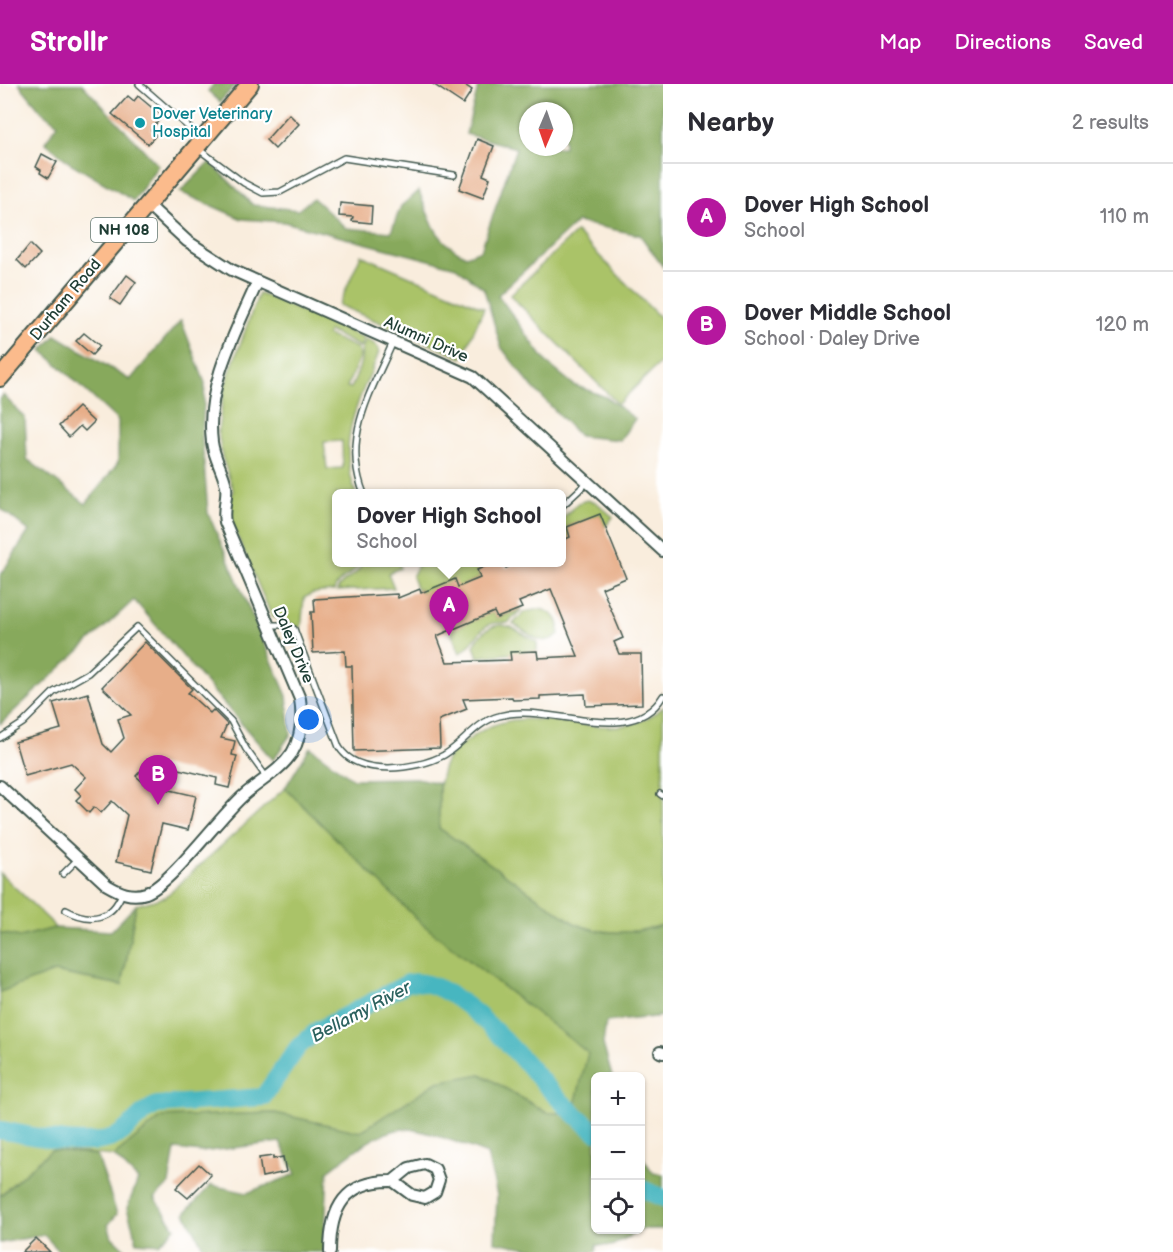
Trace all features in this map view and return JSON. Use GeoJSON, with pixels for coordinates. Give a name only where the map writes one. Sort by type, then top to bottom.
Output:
{"type":"FeatureCollection","features":[{"type":"Feature","properties":{"kind":"main road","name":"Durham Road"},"geometry":{"type":"LineString","coordinates":[[0,378],[250,84]]}},
{"type":"Feature","properties":{"kind":"street","name":"Alumni Drive"},"geometry":{"type":"LineString","coordinates":[[147,204],[159,218],[213,260],[257,283],[457,368],[481,383],[663,550]]}},
{"type":"Feature","properties":{"kind":"street","name":"Daley Drive"},"geometry":{"type":"LineString","coordinates":[[122,893],[145,893],[164,881],[241,798],[267,778],[291,753],[299,735],[302,717],[300,699],[225,522],[223,513],[226,489],[216,458],[211,426],[214,400],[223,367],[257,283]]}},
{"type":"Feature","properties":{"kind":"street"},"geometry":{"type":"LineString","coordinates":[[0,786],[107,885],[122,893]]}},
{"type":"Feature","properties":{"kind":"street"},"geometry":{"type":"LineString","coordinates":[[330,1252],[332,1222],[341,1202],[360,1186],[393,1180]]}},
{"type":"Feature","properties":{"kind":"lane"},"geometry":{"type":"LineString","coordinates":[[139,84],[199,144],[244,183],[263,193],[279,192],[344,158],[454,175]]}},
{"type":"Feature","properties":{"kind":"lane"},"geometry":{"type":"LineString","coordinates":[[363,489],[357,469],[356,434],[359,420],[393,342]]}},
{"type":"Feature","properties":{"kind":"lane"},"geometry":{"type":"LineString","coordinates":[[566,502],[588,482]]}},
{"type":"Feature","properties":{"kind":"lane"},"geometry":{"type":"LineString","coordinates":[[269,625],[283,625],[294,630],[339,747],[351,761],[364,767],[419,765],[434,760],[446,754],[477,727],[507,714],[553,714],[606,723],[630,720],[649,712],[663,696]]}},
{"type":"Feature","properties":{"kind":"lane"},"geometry":{"type":"LineString","coordinates":[[0,738],[23,723],[54,692],[88,672],[137,627],[231,722],[246,749],[267,778]]}},
{"type":"Feature","properties":{"kind":"lane"},"geometry":{"type":"LineString","coordinates":[[63,874],[78,859]]}},
{"type":"Feature","properties":{"kind":"lane"},"geometry":{"type":"LineString","coordinates":[[66,910],[81,917],[105,916],[115,908],[122,893]]}},
{"type":"Feature","properties":{"kind":"green space"},"geometry":{"type":"Polygon","coordinates":[[[19,84],[82,84],[158,165],[134,201],[70,163],[45,142],[58,124],[42,112],[19,84]]]}},
{"type":"Feature","properties":{"kind":"green space"},"geometry":{"type":"Polygon","coordinates":[[[214,84],[236,84],[220,102],[208,91],[214,84]]]}},
{"type":"Feature","properties":{"kind":"green space"},"geometry":{"type":"Polygon","coordinates":[[[479,84],[663,84],[663,267],[640,235],[577,222],[498,295],[547,363],[574,385],[606,397],[635,419],[620,440],[579,436],[528,382],[501,347],[484,289],[456,267],[284,222],[242,219],[180,192],[210,162],[253,205],[298,210],[313,198],[346,228],[391,232],[401,206],[419,191],[435,229],[447,244],[466,256],[481,250],[516,148],[466,134],[479,84]]]}},
{"type":"Feature","properties":{"kind":"green space"},"geometry":{"type":"Polygon","coordinates":[[[576,232],[663,321],[663,360],[618,404],[510,295],[576,232]]]}},
{"type":"Feature","properties":{"kind":"green space"},"geometry":{"type":"Polygon","coordinates":[[[361,255],[484,308],[462,358],[339,305],[361,255]]]}},
{"type":"Feature","properties":{"kind":"green space"},"geometry":{"type":"Polygon","coordinates":[[[259,293],[364,338],[360,347],[329,331],[327,335],[357,348],[360,356],[347,387],[351,388],[357,375],[361,351],[366,339],[376,345],[379,351],[375,364],[351,425],[348,452],[355,489],[332,489],[332,567],[357,567],[338,583],[334,591],[313,593],[304,598],[301,629],[272,617],[229,517],[233,489],[222,457],[218,431],[225,385],[259,293]],[[342,441],[324,442],[327,469],[343,468],[342,441]]]}},
{"type":"Feature","properties":{"kind":"green space"},"geometry":{"type":"Polygon","coordinates":[[[181,320],[205,383],[202,438],[208,513],[287,696],[291,734],[273,760],[134,600],[0,724],[0,576],[29,531],[0,508],[0,400],[3,395],[25,418],[27,459],[86,504],[118,463],[118,421],[42,350],[56,335],[130,380],[181,320]]]}},
{"type":"Feature","properties":{"kind":"green space"},"geometry":{"type":"Polygon","coordinates":[[[587,500],[596,502],[613,517],[605,527],[600,514],[567,527],[570,537],[566,539],[566,515],[578,503],[587,500]]]}},
{"type":"Feature","properties":{"kind":"green space"},"geometry":{"type":"Polygon","coordinates":[[[417,567],[485,567],[477,570],[480,578],[458,587],[421,593],[420,589],[417,590],[412,577],[417,567]]]}},
{"type":"Feature","properties":{"kind":"green space"},"geometry":{"type":"Polygon","coordinates":[[[360,568],[400,568],[388,573],[394,588],[337,591],[342,583],[360,568]]]}},
{"type":"Feature","properties":{"kind":"green space"},"geometry":{"type":"Polygon","coordinates":[[[522,609],[508,623],[490,624],[485,627],[460,653],[450,630],[494,612],[497,618],[522,609]]]}},
{"type":"Feature","properties":{"kind":"green space"},"geometry":{"type":"Polygon","coordinates":[[[540,609],[549,612],[559,625],[559,634],[547,640],[535,638],[513,624],[524,612],[540,609]]]}},
{"type":"Feature","properties":{"kind":"green space"},"geometry":{"type":"Polygon","coordinates":[[[501,625],[511,627],[537,642],[537,651],[478,657],[474,646],[484,631],[501,625]]]}},
{"type":"Feature","properties":{"kind":"green space"},"geometry":{"type":"Polygon","coordinates":[[[663,707],[663,925],[629,932],[607,932],[574,923],[439,828],[440,782],[449,756],[471,738],[495,725],[519,720],[544,720],[594,726],[619,726],[642,721],[663,707]]]}},
{"type":"Feature","properties":{"kind":"green space"},"geometry":{"type":"Polygon","coordinates":[[[310,747],[353,779],[417,778],[439,783],[439,828],[574,923],[607,932],[629,932],[663,925],[663,1016],[606,1022],[603,1044],[611,1072],[591,1072],[591,1234],[633,1234],[612,1246],[596,1245],[596,1252],[549,1252],[495,1242],[497,1195],[487,1154],[431,1134],[401,1129],[371,1140],[328,1171],[324,1252],[206,1252],[185,1213],[211,1185],[247,1193],[296,1174],[280,1142],[201,1152],[175,1149],[169,1184],[155,1198],[175,1228],[159,1244],[137,1242],[127,1208],[138,1180],[114,1156],[162,1117],[275,1113],[360,1132],[437,1082],[481,1074],[547,1113],[573,1113],[588,1053],[421,923],[285,788],[310,747]]]}},
{"type":"Feature","properties":{"kind":"green space"},"geometry":{"type":"Polygon","coordinates":[[[285,788],[421,923],[589,1053],[573,1113],[547,1113],[481,1074],[437,1083],[360,1132],[275,1113],[162,1117],[114,1156],[51,1150],[0,1195],[0,992],[54,972],[122,985],[136,905],[165,897],[285,788]]]}},
{"type":"Feature","properties":{"kind":"green space"},"geometry":{"type":"Polygon","coordinates":[[[0,873],[55,928],[20,937],[0,933],[0,873]]]}},
{"type":"Feature","properties":{"kind":"green space"},"geometry":{"type":"Polygon","coordinates":[[[136,905],[122,985],[54,972],[0,992],[0,933],[20,937],[55,928],[111,931],[136,905]]]}},
{"type":"Feature","properties":{"kind":"green space"},"geometry":{"type":"Polygon","coordinates":[[[51,1150],[97,1155],[117,1214],[108,1225],[112,1237],[128,1252],[60,1252],[44,1235],[0,1243],[0,1196],[51,1150]]]}},
{"type":"Feature","properties":{"kind":"green space"},"geometry":{"type":"Polygon","coordinates":[[[645,1161],[653,1173],[663,1174],[663,1229],[645,1229],[645,1161]]]}},
{"type":"Feature","properties":{"kind":"building"},"geometry":{"type":"Polygon","coordinates":[[[433,84],[463,84],[472,90],[463,104],[433,84]]]}},
{"type":"Feature","properties":{"kind":"building","name":"Dover Veterinary Hospital"},"geometry":{"type":"Polygon","coordinates":[[[128,96],[134,101],[138,96],[162,116],[151,130],[156,135],[148,144],[112,114],[128,96]]]}},
{"type":"Feature","properties":{"kind":"building"},"geometry":{"type":"Polygon","coordinates":[[[289,114],[299,124],[275,149],[266,140],[289,114]]]}},
{"type":"Feature","properties":{"kind":"building"},"geometry":{"type":"Polygon","coordinates":[[[477,139],[494,146],[483,175],[490,178],[483,198],[459,189],[477,139]]]}},
{"type":"Feature","properties":{"kind":"building"},"geometry":{"type":"Polygon","coordinates":[[[42,154],[57,162],[48,178],[36,167],[42,154]]]}},
{"type":"Feature","properties":{"kind":"building"},"geometry":{"type":"Polygon","coordinates":[[[340,203],[372,206],[371,223],[352,221],[353,217],[339,216],[340,203]]]}},
{"type":"Feature","properties":{"kind":"building"},"geometry":{"type":"Polygon","coordinates":[[[30,244],[40,254],[26,269],[17,260],[30,244]]]}},
{"type":"Feature","properties":{"kind":"building"},"geometry":{"type":"Polygon","coordinates":[[[127,275],[136,282],[120,305],[110,298],[127,275]]]}},
{"type":"Feature","properties":{"kind":"building"},"geometry":{"type":"Polygon","coordinates":[[[84,333],[100,346],[92,355],[76,341],[84,333]]]}},
{"type":"Feature","properties":{"kind":"building"},"geometry":{"type":"Polygon","coordinates":[[[78,407],[94,422],[85,431],[80,426],[69,437],[59,426],[78,407]]]}},
{"type":"Feature","properties":{"kind":"building"},"geometry":{"type":"Polygon","coordinates":[[[600,514],[626,578],[602,588],[623,638],[614,642],[619,654],[641,654],[642,704],[586,706],[585,694],[540,696],[540,699],[513,700],[512,697],[463,699],[467,709],[439,720],[440,748],[354,751],[352,666],[346,666],[345,651],[313,653],[311,612],[315,612],[314,599],[397,594],[398,598],[420,589],[421,593],[455,579],[458,587],[480,578],[477,570],[484,567],[566,567],[566,539],[570,537],[567,527],[600,514]],[[551,589],[519,602],[522,608],[497,618],[494,612],[437,636],[447,662],[511,660],[510,652],[537,651],[538,658],[578,656],[551,589]]]}},
{"type":"Feature","properties":{"kind":"building"},"geometry":{"type":"Polygon","coordinates":[[[145,642],[192,689],[188,693],[210,713],[213,710],[227,724],[221,738],[235,741],[232,755],[237,756],[229,788],[216,785],[217,778],[149,762],[136,776],[145,784],[196,796],[188,830],[162,824],[151,870],[116,862],[127,815],[112,801],[101,813],[94,807],[89,813],[76,800],[81,795],[75,789],[86,777],[71,763],[25,776],[15,742],[61,729],[53,703],[88,693],[103,744],[111,752],[124,738],[118,719],[131,715],[102,687],[145,642]]]}},
{"type":"Feature","properties":{"kind":"building"},"geometry":{"type":"Polygon","coordinates":[[[273,1156],[273,1159],[283,1157],[286,1172],[262,1177],[259,1158],[273,1156]]]}},
{"type":"Feature","properties":{"kind":"building"},"geometry":{"type":"Polygon","coordinates":[[[199,1164],[211,1175],[188,1198],[176,1188],[199,1164]]]}},
{"type":"Feature","properties":{"kind":"building"},"geometry":{"type":"Polygon","coordinates":[[[36,1238],[50,1252],[22,1252],[36,1238]]]}},
{"type":"Feature","properties":{"kind":"waterway","name":"Bellamy River"},"geometry":{"type":"LineString","coordinates":[[0,1130],[72,1142],[100,1141],[118,1135],[157,1105],[263,1097],[298,1047],[318,1030],[408,983],[426,984],[445,991],[466,1005],[505,1041],[562,1102],[591,1128]]}},
{"type":"Feature","properties":{"kind":"waterway","name":"Bellamy River"},"geometry":{"type":"LineString","coordinates":[[645,1190],[663,1198]]}},
{"type":"Feature","properties":{"kind":"place","name":"Dover Veterinary Hospital"},"geometry":{"type":"Point","coordinates":[140,123]}},
{"type":"Feature","properties":{"kind":"place","name":"Dover High School"},"geometry":{"type":"Point","coordinates":[449,636]}},
{"type":"Feature","properties":{"kind":"place","name":"Dover Middle School"},"geometry":{"type":"Point","coordinates":[158,805]}}]}
